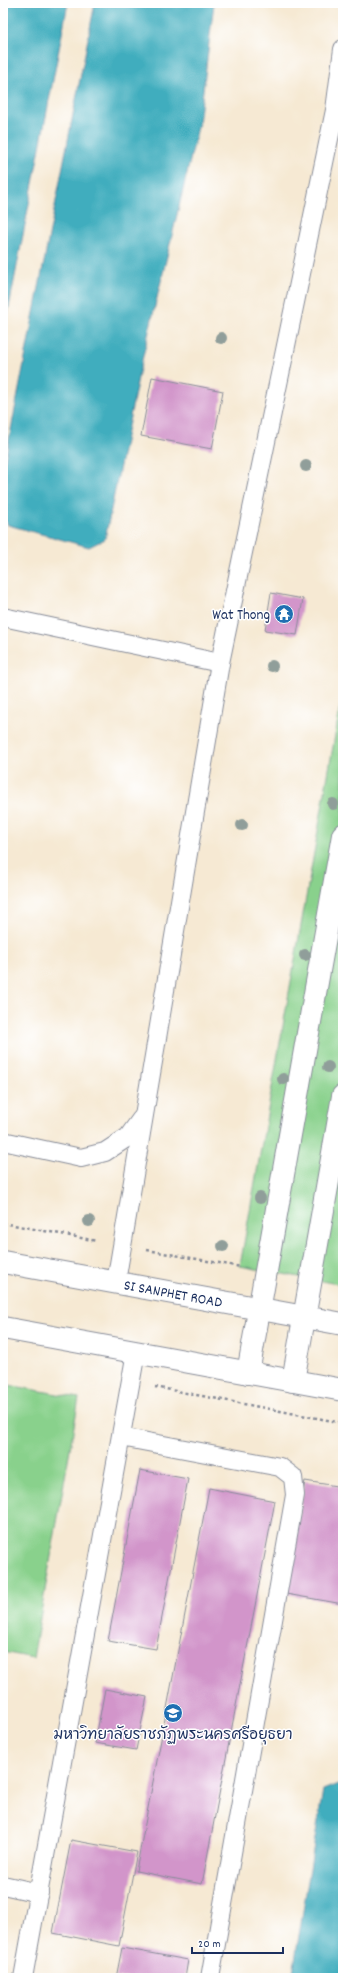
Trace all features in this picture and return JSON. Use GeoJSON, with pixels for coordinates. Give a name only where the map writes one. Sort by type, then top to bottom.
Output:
{"type":"FeatureCollection","features":[{"type":"Feature","properties":{"kind":"street"},"geometry":{"type":"LineString","coordinates":[[248,1373],[343,836]]}},
{"type":"Feature","properties":{"kind":"street"},"geometry":{"type":"LineString","coordinates":[[292,1381],[343,1096]]}},
{"type":"Feature","properties":{"kind":"street","name":"SI SANPHET ROAD"},"geometry":{"type":"LineString","coordinates":[[3,1262],[343,1324]]}},
{"type":"Feature","properties":{"kind":"street"},"geometry":{"type":"LineString","coordinates":[[3,1328],[343,1390]]}},
{"type":"Feature","properties":{"kind":"lane"},"geometry":{"type":"LineString","coordinates":[[116,1282],[220,663],[335,110],[343,49]]}},
{"type":"Feature","properties":{"kind":"lane"},"geometry":{"type":"LineString","coordinates":[[3,617],[220,663]]}},
{"type":"Feature","properties":{"kind":"lane"},"geometry":{"type":"LineString","coordinates":[[3,1142],[81,1158],[105,1152],[128,1137],[144,1115]]}},
{"type":"Feature","properties":{"kind":"lane"},"geometry":{"type":"LineString","coordinates":[[23,1978],[136,1352]]}},
{"type":"Feature","properties":{"kind":"lane"},"geometry":{"type":"LineString","coordinates":[[121,1437],[280,1467],[293,1477],[295,1495],[210,1978]]}},
{"type":"Feature","properties":{"kind":"lane"},"geometry":{"type":"LineString","coordinates":[[3,1886],[38,1893]]}},
{"type":"Feature","properties":{"kind":"path"},"geometry":{"type":"LineString","coordinates":[[3,1223],[266,1272]]}},
{"type":"Feature","properties":{"kind":"path"},"geometry":{"type":"LineString","coordinates":[[131,1382],[343,1423]]}},
{"type":"Feature","properties":{"kind":"green space"},"geometry":{"type":"Polygon","coordinates":[[[343,691],[343,1285],[240,1266],[343,691]]]}},
{"type":"Feature","properties":{"kind":"green space"},"geometry":{"type":"Polygon","coordinates":[[[3,1384],[79,1398],[33,1658],[3,1652],[3,1384]]]}},
{"type":"Feature","properties":{"kind":"water"},"geometry":{"type":"Polygon","coordinates":[[[6,3],[68,3],[3,338],[3,21],[6,3]]]}},
{"type":"Feature","properties":{"kind":"water"},"geometry":{"type":"Polygon","coordinates":[[[95,3],[214,3],[199,123],[139,373],[105,539],[89,547],[8,525],[3,517],[3,470],[95,3]]]}},
{"type":"Feature","properties":{"kind":"water"},"geometry":{"type":"Polygon","coordinates":[[[343,1782],[343,1978],[292,1978],[323,1790],[343,1782]]]}},
{"type":"Feature","properties":{"kind":"building"},"geometry":{"type":"Polygon","coordinates":[[[152,377],[223,391],[212,449],[141,436],[152,377]]]}},
{"type":"Feature","properties":{"kind":"building","name":"Wat Thong"},"geometry":{"type":"Polygon","coordinates":[[[271,593],[303,599],[297,635],[265,630],[271,593]]]}},
{"type":"Feature","properties":{"kind":"building"},"geometry":{"type":"Polygon","coordinates":[[[140,1470],[188,1479],[156,1649],[108,1641],[140,1470]]]}},
{"type":"Feature","properties":{"kind":"building"},"geometry":{"type":"Polygon","coordinates":[[[305,1481],[343,1487],[343,1604],[286,1594],[305,1481]]]}},
{"type":"Feature","properties":{"kind":"building"},"geometry":{"type":"Polygon","coordinates":[[[209,1488],[275,1501],[202,1884],[136,1871],[209,1488]]]}},
{"type":"Feature","properties":{"kind":"building"},"geometry":{"type":"Polygon","coordinates":[[[105,1689],[147,1697],[136,1750],[95,1743],[105,1689]]]}},
{"type":"Feature","properties":{"kind":"building"},"geometry":{"type":"Polygon","coordinates":[[[71,1840],[137,1852],[119,1946],[53,1933],[71,1840]]]}},
{"type":"Feature","properties":{"kind":"building"},"geometry":{"type":"Polygon","coordinates":[[[122,1948],[188,1960],[185,1978],[116,1978],[122,1948]]]}},
{"type":"Feature","properties":{"kind":"place","name":"Wat Thong"},"geometry":{"type":"Point","coordinates":[284,614]}},
{"type":"Feature","properties":{"kind":"place","name":"มหาวิทยาลัยราชภัฏพระนครศรีอยุธยา"},"geometry":{"type":"Point","coordinates":[173,1713]}}]}
